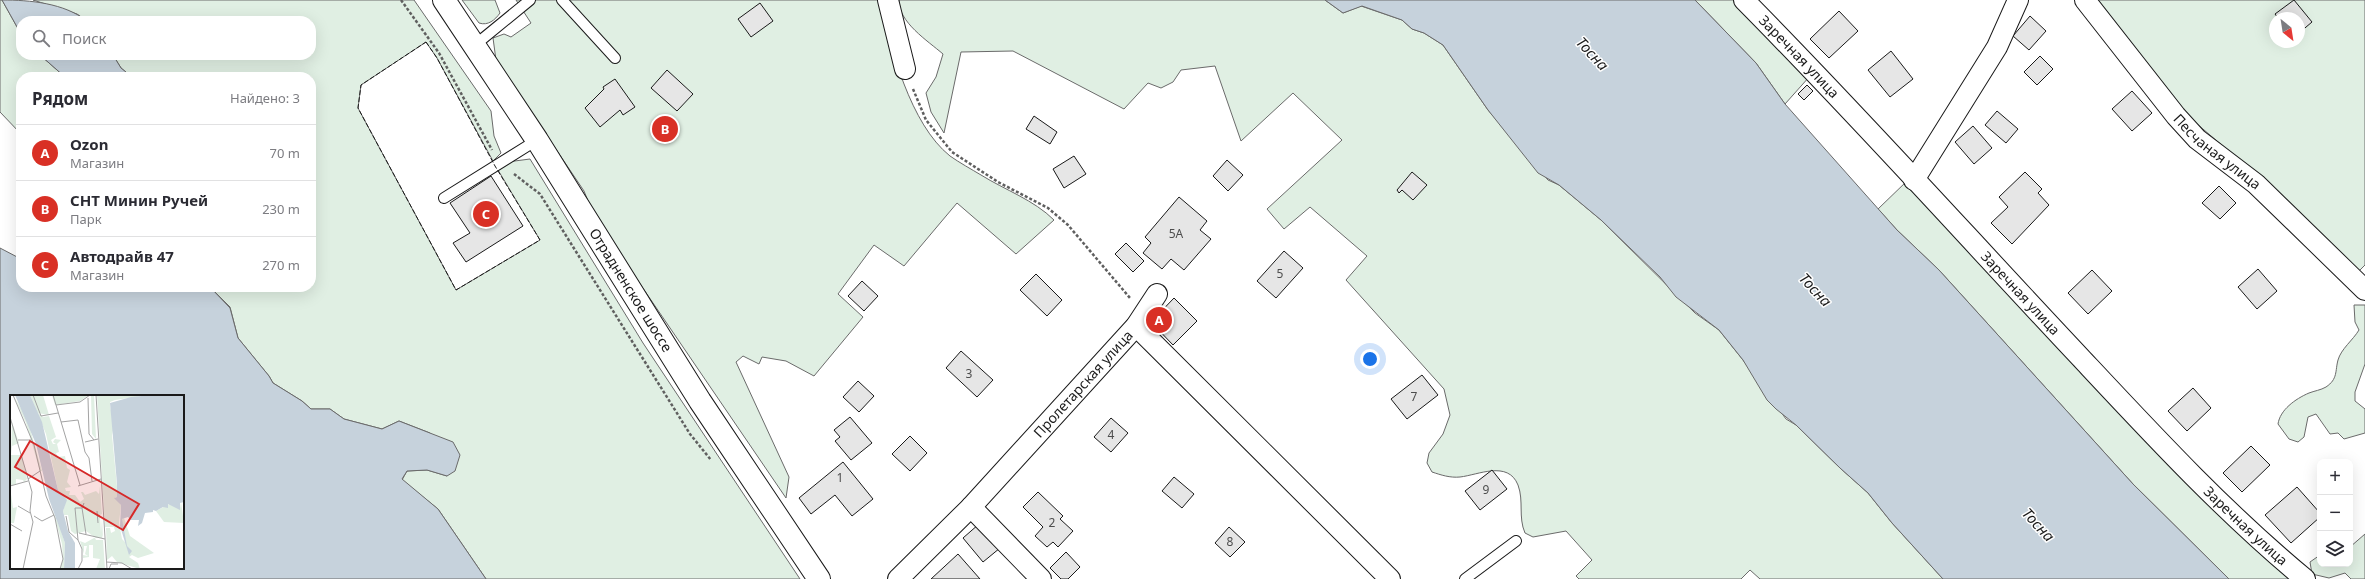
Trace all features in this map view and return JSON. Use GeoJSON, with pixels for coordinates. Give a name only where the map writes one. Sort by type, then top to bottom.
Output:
{"type":"FeatureCollection","features":[{"type":"Feature","properties":{"kind":"main road","name":"Отрадненское шоссе"},"geometry":{"type":"LineString","coordinates":[[444,0],[537,140],[700,401],[819,579]]}},
{"type":"Feature","properties":{"kind":"street"},"geometry":{"type":"LineString","coordinates":[[888,0],[905,69]]}},
{"type":"Feature","properties":{"kind":"street","name":"Заречная улица"},"geometry":{"type":"LineString","coordinates":[[1744,0],[1805,62],[2146,427],[2266,547],[2305,579]]}},
{"type":"Feature","properties":{"kind":"street"},"geometry":{"type":"LineString","coordinates":[[1914,180],[1997,47],[2018,0]]}},
{"type":"Feature","properties":{"kind":"street","name":"Песчаная улица"},"geometry":{"type":"LineString","coordinates":[[2085,0],[2176,116],[2197,139],[2256,184],[2365,290]]}},
{"type":"Feature","properties":{"kind":"street"},"geometry":{"type":"LineString","coordinates":[[1140,320],[1157,294]]}},
{"type":"Feature","properties":{"kind":"street","name":"Пролетарская улица"},"geometry":{"type":"LineString","coordinates":[[898,579],[971,508],[1140,320],[1390,579]]}},
{"type":"Feature","properties":{"kind":"street"},"geometry":{"type":"LineString","coordinates":[[971,508],[1041,579]]}},
{"type":"Feature","properties":{"kind":"lane"},"geometry":{"type":"LineString","coordinates":[[475,45],[530,0]]}},
{"type":"Feature","properties":{"kind":"lane"},"geometry":{"type":"LineString","coordinates":[[562,0],[615,58]]}},
{"type":"Feature","properties":{"kind":"lane"},"geometry":{"type":"LineString","coordinates":[[444,198],[537,140]]}},
{"type":"Feature","properties":{"kind":"lane"},"geometry":{"type":"LineString","coordinates":[[1465,579],[1516,541]]}},
{"type":"Feature","properties":{"kind":"path"},"geometry":{"type":"LineString","coordinates":[[401,0],[439,53],[500,163],[540,194],[686,428],[713,463]]}},
{"type":"Feature","properties":{"kind":"path"},"geometry":{"type":"LineString","coordinates":[[905,69],[926,120],[952,152],[998,182],[1048,208],[1068,225],[1140,320]]}},
{"type":"Feature","properties":{"kind":"green space"},"geometry":{"type":"Polygon","coordinates":[[[0,0],[2,0],[16,25],[16,60],[46,60],[59,72],[16,72],[16,129],[0,112],[0,0]]]}},
{"type":"Feature","properties":{"kind":"green space"},"geometry":{"type":"Polygon","coordinates":[[[33,0],[414,0],[491,111],[494,136],[501,153],[493,161],[437,58],[426,42],[361,85],[358,108],[456,290],[540,240],[498,170],[507,162],[530,159],[643,343],[800,579],[486,579],[438,509],[402,480],[407,471],[427,470],[447,476],[430,433],[399,421],[382,429],[344,419],[330,409],[311,409],[302,401],[273,383],[238,338],[230,307],[215,292],[316,292],[316,72],[126,72],[121,68],[116,60],[316,60],[316,16],[80,16],[33,0]]]}},
{"type":"Feature","properties":{"kind":"green space"},"geometry":{"type":"Polygon","coordinates":[[[462,0],[495,0],[500,13],[491,22],[485,24],[479,23],[462,0]]]}},
{"type":"Feature","properties":{"kind":"green space"},"geometry":{"type":"Polygon","coordinates":[[[516,0],[879,0],[896,62],[904,84],[924,125],[936,142],[954,159],[1038,207],[1054,220],[1016,254],[957,203],[904,266],[874,245],[838,294],[863,317],[814,376],[786,361],[762,357],[759,364],[743,356],[736,362],[789,477],[786,498],[595,218],[584,191],[496,60],[493,38],[504,34],[511,37],[531,23],[516,0]]]}},
{"type":"Feature","properties":{"kind":"green space"},"geometry":{"type":"Polygon","coordinates":[[[899,0],[1325,0],[1343,13],[1361,6],[1402,20],[1412,29],[1424,33],[1443,45],[1488,110],[1548,180],[1559,185],[1601,220],[1695,313],[1719,330],[1786,419],[1796,425],[1868,493],[1892,523],[1943,579],[1760,579],[1750,570],[1741,579],[1579,579],[1576,576],[1592,560],[1566,531],[1533,537],[1525,533],[1522,521],[1520,491],[1513,477],[1500,471],[1456,477],[1432,472],[1427,463],[1429,453],[1443,434],[1450,415],[1444,389],[1346,280],[1367,256],[1310,207],[1284,229],[1267,209],[1342,140],[1293,93],[1241,141],[1215,66],[1181,70],[1173,82],[1161,88],[1148,83],[1124,109],[1013,51],[961,52],[944,133],[931,112],[926,93],[936,77],[943,54],[922,37],[903,16],[899,0]]]}},
{"type":"Feature","properties":{"kind":"green space"},"geometry":{"type":"Polygon","coordinates":[[[1695,0],[1738,0],[1810,76],[1785,104],[1756,63],[1695,0]]]}},
{"type":"Feature","properties":{"kind":"green space"},"geometry":{"type":"Polygon","coordinates":[[[2092,0],[2365,0],[2365,265],[2359,271],[2231,153],[2176,106],[2092,0]]]}},
{"type":"Feature","properties":{"kind":"green space"},"geometry":{"type":"Polygon","coordinates":[[[1908,180],[2295,579],[2229,579],[2133,484],[1939,270],[1897,230],[1878,209],[1908,180]]]}},
{"type":"Feature","properties":{"kind":"green space"},"geometry":{"type":"Polygon","coordinates":[[[2354,305],[2365,305],[2365,364],[2355,392],[2355,401],[2365,409],[2365,433],[2344,439],[2338,433],[2330,434],[2316,414],[2308,417],[2304,437],[2298,442],[2289,439],[2278,424],[2279,419],[2285,410],[2299,398],[2326,387],[2333,381],[2338,360],[2344,348],[2359,330],[2355,322],[2354,305]]]}},
{"type":"Feature","properties":{"kind":"green space"},"geometry":{"type":"Polygon","coordinates":[[[2365,534],[2365,579],[2351,579],[2345,573],[2329,578],[2312,574],[2310,562],[2317,557],[2317,567],[2353,567],[2353,544],[2365,534]]]}},
{"type":"Feature","properties":{"kind":"water"},"geometry":{"type":"Polygon","coordinates":[[[2,0],[35,2],[57,6],[80,16],[16,16],[16,25],[2,0]]]}},
{"type":"Feature","properties":{"kind":"water","name":"Тосна"},"geometry":{"type":"Polygon","coordinates":[[[1325,0],[1695,0],[1756,63],[1785,104],[1897,230],[1939,270],[2133,484],[2229,579],[1943,579],[1892,523],[1868,493],[1796,425],[1767,400],[1743,360],[1719,330],[1676,297],[1660,277],[1601,220],[1559,185],[1538,173],[1488,110],[1443,45],[1424,33],[1412,29],[1402,20],[1362,6],[1343,13],[1325,0]]]}},
{"type":"Feature","properties":{"kind":"water"},"geometry":{"type":"Polygon","coordinates":[[[46,60],[116,60],[121,68],[126,72],[59,72],[46,60]]]}},
{"type":"Feature","properties":{"kind":"water"},"geometry":{"type":"Polygon","coordinates":[[[0,248],[16,256],[16,292],[215,292],[230,308],[238,338],[273,383],[302,401],[311,409],[330,409],[344,419],[382,429],[399,421],[453,442],[460,455],[455,471],[447,476],[427,470],[407,471],[402,479],[438,509],[486,579],[0,579],[0,248]]]}},
{"type":"Feature","properties":{"kind":"building"},"geometry":{"type":"Polygon","coordinates":[[[2294,0],[2304,12],[2278,12],[2294,0]]]}},
{"type":"Feature","properties":{"kind":"building"},"geometry":{"type":"Polygon","coordinates":[[[760,3],[773,21],[751,37],[738,19],[760,3]]]}},
{"type":"Feature","properties":{"kind":"building"},"geometry":{"type":"Polygon","coordinates":[[[1839,11],[1858,31],[1829,58],[1810,39],[1839,11]]]}},
{"type":"Feature","properties":{"kind":"building"},"geometry":{"type":"Polygon","coordinates":[[[2305,13],[2312,22],[2305,28],[2305,13]]]}},
{"type":"Feature","properties":{"kind":"building"},"geometry":{"type":"Polygon","coordinates":[[[2030,16],[2046,31],[2029,50],[2013,36],[2030,16]]]}},
{"type":"Feature","properties":{"kind":"building"},"geometry":{"type":"Polygon","coordinates":[[[1891,51],[1913,79],[1890,97],[1868,70],[1891,51]]]}},
{"type":"Feature","properties":{"kind":"building"},"geometry":{"type":"Polygon","coordinates":[[[2040,56],[2053,69],[2037,85],[2024,72],[2040,56]]]}},
{"type":"Feature","properties":{"kind":"building"},"geometry":{"type":"Polygon","coordinates":[[[667,70],[693,94],[677,111],[651,88],[667,70]]]}},
{"type":"Feature","properties":{"kind":"building"},"geometry":{"type":"Polygon","coordinates":[[[615,79],[635,107],[623,115],[620,110],[600,127],[585,108],[604,89],[603,87],[615,79]]]}},
{"type":"Feature","properties":{"kind":"building"},"geometry":{"type":"Polygon","coordinates":[[[1807,85],[1813,91],[1804,100],[1798,94],[1807,85]]]}},
{"type":"Feature","properties":{"kind":"building"},"geometry":{"type":"Polygon","coordinates":[[[2132,91],[2152,113],[2132,131],[2112,109],[2132,91]]]}},
{"type":"Feature","properties":{"kind":"building"},"geometry":{"type":"Polygon","coordinates":[[[1997,111],[2018,129],[2006,143],[1985,125],[1997,111]]]}},
{"type":"Feature","properties":{"kind":"building"},"geometry":{"type":"Polygon","coordinates":[[[1034,116],[1057,132],[1050,144],[1026,129],[1034,116]]]}},
{"type":"Feature","properties":{"kind":"building"},"geometry":{"type":"Polygon","coordinates":[[[1973,126],[1992,148],[1974,164],[1955,142],[1973,126]]]}},
{"type":"Feature","properties":{"kind":"building"},"geometry":{"type":"Polygon","coordinates":[[[1074,156],[1086,174],[1064,188],[1053,169],[1074,156]]]}},
{"type":"Feature","properties":{"kind":"building"},"geometry":{"type":"Polygon","coordinates":[[[1227,160],[1243,175],[1228,191],[1213,176],[1227,160]]]}},
{"type":"Feature","properties":{"kind":"building"},"geometry":{"type":"Polygon","coordinates":[[[1412,172],[1427,185],[1413,200],[1402,190],[1399,193],[1397,190],[1412,172]]]}},
{"type":"Feature","properties":{"kind":"building"},"geometry":{"type":"Polygon","coordinates":[[[2025,172],[2042,189],[2038,193],[2049,205],[2012,244],[1991,223],[2008,207],[1999,197],[2025,172]]]}},
{"type":"Feature","properties":{"kind":"building"},"geometry":{"type":"Polygon","coordinates":[[[491,176],[523,226],[466,262],[453,243],[470,233],[450,203],[491,176]]]}},
{"type":"Feature","properties":{"kind":"building"},"geometry":{"type":"Polygon","coordinates":[[[2219,186],[2236,203],[2220,219],[2202,203],[2219,186]]]}},
{"type":"Feature","properties":{"kind":"building"},"geometry":{"type":"Polygon","coordinates":[[[1179,197],[1207,221],[1200,230],[1211,239],[1184,270],[1171,259],[1162,269],[1143,253],[1151,243],[1145,237],[1179,197]]]}},
{"type":"Feature","properties":{"kind":"building"},"geometry":{"type":"Polygon","coordinates":[[[1126,243],[1144,261],[1133,272],[1115,254],[1126,243]]]}},
{"type":"Feature","properties":{"kind":"building"},"geometry":{"type":"Polygon","coordinates":[[[1284,251],[1303,268],[1276,298],[1257,281],[1284,251]]]}},
{"type":"Feature","properties":{"kind":"building"},"geometry":{"type":"Polygon","coordinates":[[[2258,269],[2277,291],[2257,309],[2238,287],[2258,269]]]}},
{"type":"Feature","properties":{"kind":"building"},"geometry":{"type":"Polygon","coordinates":[[[2092,270],[2112,291],[2088,314],[2068,293],[2092,270]]]}},
{"type":"Feature","properties":{"kind":"building"},"geometry":{"type":"Polygon","coordinates":[[[1036,274],[1062,300],[1047,316],[1020,290],[1036,274]]]}},
{"type":"Feature","properties":{"kind":"building"},"geometry":{"type":"Polygon","coordinates":[[[862,281],[878,296],[864,311],[848,296],[862,281]]]}},
{"type":"Feature","properties":{"kind":"building"},"geometry":{"type":"Polygon","coordinates":[[[1174,298],[1197,321],[1173,345],[1151,322],[1174,298]]]}},
{"type":"Feature","properties":{"kind":"building"},"geometry":{"type":"Polygon","coordinates":[[[961,351],[993,380],[977,397],[946,368],[961,351]]]}},
{"type":"Feature","properties":{"kind":"building"},"geometry":{"type":"Polygon","coordinates":[[[1422,375],[1438,395],[1407,419],[1391,399],[1422,375]]]}},
{"type":"Feature","properties":{"kind":"building"},"geometry":{"type":"Polygon","coordinates":[[[858,381],[874,396],[859,412],[843,397],[858,381]]]}},
{"type":"Feature","properties":{"kind":"building"},"geometry":{"type":"Polygon","coordinates":[[[2193,388],[2211,408],[2187,431],[2168,411],[2193,388]]]}},
{"type":"Feature","properties":{"kind":"building"},"geometry":{"type":"Polygon","coordinates":[[[850,417],[872,443],[851,460],[835,441],[840,437],[834,430],[850,417]]]}},
{"type":"Feature","properties":{"kind":"building"},"geometry":{"type":"Polygon","coordinates":[[[1111,418],[1128,433],[1111,452],[1094,437],[1111,418]]]}},
{"type":"Feature","properties":{"kind":"building"},"geometry":{"type":"Polygon","coordinates":[[[910,436],[927,453],[910,471],[892,454],[910,436]]]}},
{"type":"Feature","properties":{"kind":"building"},"geometry":{"type":"Polygon","coordinates":[[[2251,446],[2270,465],[2242,492],[2223,473],[2251,446]]]}},
{"type":"Feature","properties":{"kind":"building"},"geometry":{"type":"Polygon","coordinates":[[[843,462],[873,499],[852,516],[835,495],[811,514],[799,498],[843,462]]]}},
{"type":"Feature","properties":{"kind":"building"},"geometry":{"type":"Polygon","coordinates":[[[1492,470],[1507,489],[1480,510],[1465,491],[1492,470]]]}},
{"type":"Feature","properties":{"kind":"building"},"geometry":{"type":"Polygon","coordinates":[[[1174,477],[1194,494],[1182,508],[1162,491],[1174,477]]]}},
{"type":"Feature","properties":{"kind":"building"},"geometry":{"type":"Polygon","coordinates":[[[2297,487],[2317,510],[2317,520],[2291,543],[2265,515],[2297,487]]]}},
{"type":"Feature","properties":{"kind":"building"},"geometry":{"type":"Polygon","coordinates":[[[1038,492],[1063,516],[1060,519],[1073,531],[1058,547],[1053,542],[1047,547],[1035,536],[1043,527],[1023,507],[1038,492]]]}},
{"type":"Feature","properties":{"kind":"building"},"geometry":{"type":"Polygon","coordinates":[[[979,524],[1000,548],[983,562],[963,538],[979,524]]]}},
{"type":"Feature","properties":{"kind":"building"},"geometry":{"type":"Polygon","coordinates":[[[1229,527],[1245,542],[1230,557],[1215,543],[1229,527]]]}},
{"type":"Feature","properties":{"kind":"building"},"geometry":{"type":"Polygon","coordinates":[[[1066,552],[1080,567],[1068,579],[1061,579],[1050,568],[1066,552]]]}},
{"type":"Feature","properties":{"kind":"building"},"geometry":{"type":"Polygon","coordinates":[[[958,554],[980,579],[931,579],[958,554]]]}},
{"type":"Feature","properties":{"kind":"fence"},"geometry":{"type":"LineString","coordinates":[[426,42],[437,58],[495,166],[540,240],[456,290],[358,108],[361,85],[426,42]]}},
{"type":"Feature","properties":{"kind":"place","name":"СНТ Минин Ручей"},"geometry":{"type":"Point","coordinates":[665,129]}},
{"type":"Feature","properties":{"kind":"place","name":"Автодрайв 47"},"geometry":{"type":"Point","coordinates":[486,214]}},
{"type":"Feature","properties":{"kind":"place","name":"Ozon"},"geometry":{"type":"Point","coordinates":[1159,320]}}]}
